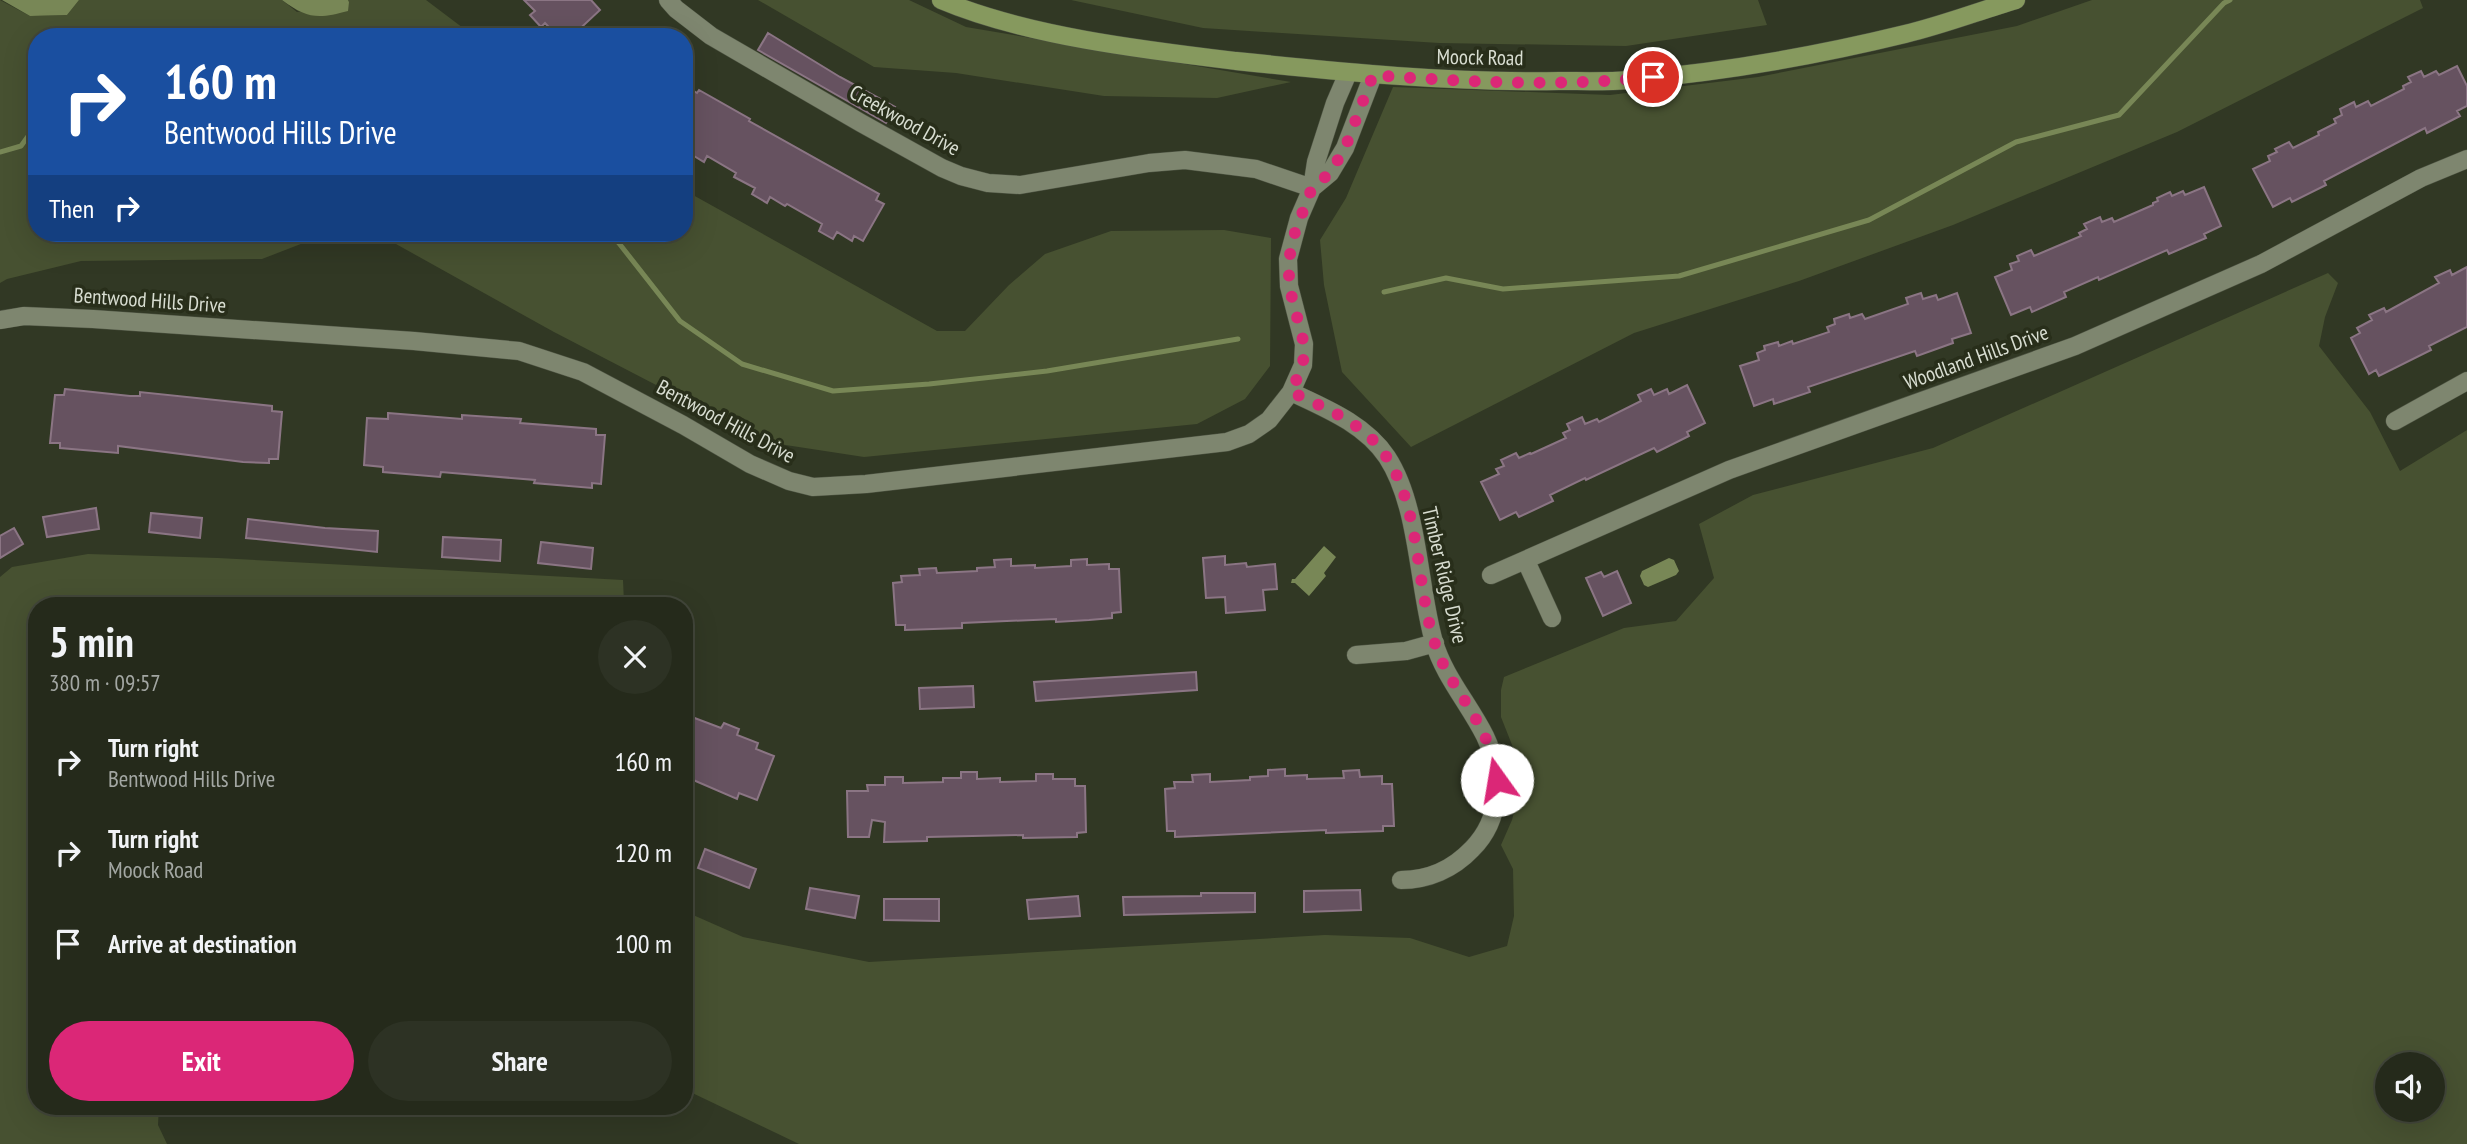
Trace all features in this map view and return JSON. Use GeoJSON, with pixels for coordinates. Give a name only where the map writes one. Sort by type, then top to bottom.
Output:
{"type":"FeatureCollection","features":[{"type":"Feature","properties":{"kind":"main road","name":"Moock Road"},"geometry":{"type":"LineString","coordinates":[[941,0],[997,19],[1079,38],[1187,55],[1348,73],[1474,81],[1628,80],[1765,63],[1908,33],[2016,0]]}},
{"type":"Feature","properties":{"kind":"street","name":"Creekwood Drive"},"geometry":{"type":"LineString","coordinates":[[668,0],[711,36],[861,123],[961,176],[988,183],[1020,185],[1149,163],[1185,160],[1256,169],[1312,188]]}},
{"type":"Feature","properties":{"kind":"street","name":"Bentwood Hills Drive"},"geometry":{"type":"LineString","coordinates":[[0,320],[24,316],[93,319],[519,351],[583,372],[750,464],[789,481],[813,487],[866,484],[1227,442],[1250,435],[1269,420],[1291,392],[1303,365],[1304,344],[1289,286],[1289,259],[1299,218],[1312,188],[1316,162],[1348,73]]}},
{"type":"Feature","properties":{"kind":"street","name":"Bentwood Hills Drive"},"geometry":{"type":"LineString","coordinates":[[1312,188],[1330,173],[1345,148],[1373,75]]}},
{"type":"Feature","properties":{"kind":"street","name":"Woodland Hills Drive"},"geometry":{"type":"LineString","coordinates":[[1491,575],[1729,470],[2075,346],[2261,264],[2421,178],[2467,159]]}},
{"type":"Feature","properties":{"kind":"street"},"geometry":{"type":"LineString","coordinates":[[2395,421],[2467,381]]}},
{"type":"Feature","properties":{"kind":"street","name":"Timber Ridge Drive"},"geometry":{"type":"LineString","coordinates":[[1291,392],[1335,412],[1373,440],[1387,457],[1397,476],[1409,517],[1435,643],[1450,676],[1485,736],[1494,766],[1497,798],[1490,824],[1482,840],[1453,866],[1428,877],[1401,880]]}},
{"type":"Feature","properties":{"kind":"street"},"geometry":{"type":"LineString","coordinates":[[1526,561],[1552,618]]}},
{"type":"Feature","properties":{"kind":"street"},"geometry":{"type":"LineString","coordinates":[[1356,655],[1406,651],[1435,643]]}},
{"type":"Feature","properties":{"kind":"shaded area"},"geometry":{"type":"Polygon","coordinates":[[[0,0],[30,16],[67,15],[79,0],[282,0],[297,12],[349,2],[348,0],[426,0],[463,28],[28,28],[28,242],[306,242],[262,259],[81,261],[0,283],[0,0]]]}},
{"type":"Feature","properties":{"kind":"shaded area"},"geometry":{"type":"Polygon","coordinates":[[[2,0],[79,0],[67,15],[30,16],[2,0]]]}},
{"type":"Feature","properties":{"kind":"shaded area"},"geometry":{"type":"Polygon","coordinates":[[[282,0],[349,2],[348,11],[314,16],[299,11],[282,0]]]}},
{"type":"Feature","properties":{"kind":"shaded area"},"geometry":{"type":"Polygon","coordinates":[[[758,0],[909,0],[966,27],[1291,82],[1217,98],[1104,96],[956,73],[874,67],[758,0]]]}},
{"type":"Feature","properties":{"kind":"shaded area"},"geometry":{"type":"Polygon","coordinates":[[[1071,0],[1758,0],[1767,25],[1626,46],[1439,43],[1203,28],[1071,0]]]}},
{"type":"Feature","properties":{"kind":"shaded area"},"geometry":{"type":"Polygon","coordinates":[[[2092,0],[2420,0],[2423,8],[2177,132],[1953,225],[1799,281],[1634,333],[1411,447],[1342,372],[1324,285],[1320,240],[1346,198],[1393,87],[1610,95],[1758,77],[2017,26],[2092,0]]]}},
{"type":"Feature","properties":{"kind":"shaded area"},"geometry":{"type":"Polygon","coordinates":[[[693,195],[937,331],[965,331],[1009,285],[1045,254],[1111,231],[1224,230],[1271,238],[1270,366],[1245,399],[1197,424],[864,457],[766,442],[554,332],[392,242],[693,242],[693,195]]]}},
{"type":"Feature","properties":{"kind":"shaded area"},"geometry":{"type":"Polygon","coordinates":[[[2328,273],[2338,283],[2325,317],[2319,346],[2370,412],[2400,471],[2467,430],[2467,1144],[799,1144],[693,1093],[693,915],[743,937],[869,962],[1325,935],[1410,938],[1469,957],[1507,946],[1514,916],[1513,869],[1501,845],[1512,820],[1520,789],[1516,755],[1501,717],[1504,677],[1624,628],[1676,621],[1714,578],[1699,524],[1753,495],[1933,448],[2328,273]]]}},
{"type":"Feature","properties":{"kind":"shaded area"},"geometry":{"type":"Polygon","coordinates":[[[1324,546],[1336,557],[1324,573],[1326,576],[1309,596],[1295,583],[1291,583],[1292,579],[1295,579],[1324,546]]]}},
{"type":"Feature","properties":{"kind":"shaded area"},"geometry":{"type":"Polygon","coordinates":[[[88,554],[218,558],[623,580],[624,597],[28,597],[28,1115],[159,1115],[158,1125],[167,1144],[0,1144],[0,577],[12,567],[88,554]]]}},
{"type":"Feature","properties":{"kind":"shaded area"},"geometry":{"type":"Polygon","coordinates":[[[1669,558],[1674,560],[1679,571],[1676,575],[1648,587],[1644,585],[1640,576],[1642,571],[1669,558]]]}},
{"type":"Feature","properties":{"kind":"building"},"geometry":{"type":"Polygon","coordinates":[[[524,0],[591,0],[600,10],[581,28],[550,28],[545,23],[541,27],[530,15],[535,11],[524,0]]]}},
{"type":"Feature","properties":{"kind":"building"},"geometry":{"type":"Polygon","coordinates":[[[768,33],[895,107],[886,123],[758,50],[768,33]]]}},
{"type":"Feature","properties":{"kind":"building"},"geometry":{"type":"Polygon","coordinates":[[[2457,66],[2467,86],[2467,106],[2457,111],[2460,116],[2427,133],[2425,128],[2324,181],[2326,185],[2292,202],[2290,198],[2273,207],[2253,169],[2270,161],[2268,156],[2277,152],[2275,149],[2289,142],[2293,148],[2319,135],[2318,132],[2336,123],[2334,119],[2342,115],[2340,109],[2354,102],[2356,107],[2368,101],[2371,106],[2404,89],[2403,86],[2411,82],[2408,77],[2421,71],[2424,77],[2436,71],[2439,75],[2457,66]]]}},
{"type":"Feature","properties":{"kind":"building"},"geometry":{"type":"Polygon","coordinates":[[[693,90],[697,93],[699,90],[879,194],[876,200],[884,204],[863,241],[854,236],[852,241],[837,232],[833,239],[819,231],[822,224],[770,197],[767,203],[752,194],[755,188],[734,177],[736,173],[707,156],[704,162],[693,155],[693,90]]]}},
{"type":"Feature","properties":{"kind":"building"},"geometry":{"type":"Polygon","coordinates":[[[2204,187],[2221,226],[2204,234],[2206,238],[2169,254],[2167,250],[2099,280],[2098,277],[2064,292],[2066,297],[2032,312],[2030,307],[2011,315],[1995,277],[2012,270],[2010,264],[2019,261],[2017,256],[2031,250],[2034,256],[2081,236],[2079,233],[2087,229],[2084,224],[2100,217],[2102,222],[2112,218],[2114,222],[2153,205],[2158,201],[2157,198],[2170,192],[2172,196],[2183,191],[2185,195],[2204,187]]]}},
{"type":"Feature","properties":{"kind":"building"},"geometry":{"type":"Polygon","coordinates":[[[2467,267],[2467,327],[2429,346],[2431,350],[2379,376],[2376,370],[2369,374],[2351,338],[2360,333],[2357,328],[2372,320],[2369,315],[2384,308],[2386,312],[2439,283],[2435,277],[2450,270],[2452,275],[2467,267]]]}},
{"type":"Feature","properties":{"kind":"building"},"geometry":{"type":"Polygon","coordinates":[[[1921,293],[1923,299],[1936,295],[1938,300],[1957,293],[1971,333],[1952,339],[1953,343],[1917,356],[1915,351],[1808,387],[1810,392],[1774,404],[1773,399],[1754,406],[1740,366],[1759,360],[1757,353],[1765,350],[1764,346],[1778,342],[1779,346],[1792,341],[1793,344],[1829,332],[1827,327],[1835,324],[1834,319],[1849,314],[1850,318],[1862,314],[1865,319],[1908,304],[1906,298],[1921,293]]]}},
{"type":"Feature","properties":{"kind":"building"},"geometry":{"type":"Polygon","coordinates":[[[1687,385],[1705,423],[1687,432],[1689,436],[1657,452],[1654,448],[1586,480],[1585,478],[1550,495],[1553,501],[1519,517],[1516,512],[1500,520],[1481,482],[1499,474],[1496,469],[1504,466],[1501,460],[1516,453],[1519,458],[1531,454],[1566,438],[1563,433],[1570,430],[1567,424],[1582,417],[1585,424],[1597,419],[1599,422],[1641,401],[1638,395],[1651,389],[1654,395],[1667,389],[1669,394],[1687,385]]]}},
{"type":"Feature","properties":{"kind":"building"},"geometry":{"type":"Polygon","coordinates":[[[65,389],[130,396],[140,396],[140,392],[272,406],[272,411],[282,412],[278,459],[269,459],[269,463],[243,462],[118,446],[118,453],[60,448],[60,443],[50,443],[55,395],[64,395],[65,389]]]}},
{"type":"Feature","properties":{"kind":"building"},"geometry":{"type":"Polygon","coordinates":[[[388,413],[462,419],[462,415],[521,419],[520,423],[596,429],[596,435],[605,435],[601,484],[592,483],[592,488],[441,472],[440,477],[383,472],[383,467],[364,465],[367,418],[388,419],[388,413]]]}},
{"type":"Feature","properties":{"kind":"building"},"geometry":{"type":"Polygon","coordinates":[[[96,508],[99,529],[47,537],[43,517],[96,508]]]}},
{"type":"Feature","properties":{"kind":"building"},"geometry":{"type":"Polygon","coordinates":[[[151,513],[202,518],[200,538],[149,532],[151,513]]]}},
{"type":"Feature","properties":{"kind":"building"},"geometry":{"type":"Polygon","coordinates":[[[248,519],[378,531],[377,552],[246,538],[248,519]]]}},
{"type":"Feature","properties":{"kind":"building"},"geometry":{"type":"Polygon","coordinates":[[[14,528],[23,544],[0,558],[0,536],[14,528]]]}},
{"type":"Feature","properties":{"kind":"building"},"geometry":{"type":"Polygon","coordinates":[[[443,537],[501,540],[500,561],[442,557],[443,537]]]}},
{"type":"Feature","properties":{"kind":"building"},"geometry":{"type":"Polygon","coordinates":[[[541,542],[593,548],[591,569],[538,563],[541,542]]]}},
{"type":"Feature","properties":{"kind":"building"},"geometry":{"type":"Polygon","coordinates":[[[1225,556],[1225,565],[1246,563],[1247,567],[1275,564],[1277,589],[1263,590],[1265,610],[1226,613],[1225,597],[1206,598],[1203,558],[1225,556]]]}},
{"type":"Feature","properties":{"kind":"building"},"geometry":{"type":"Polygon","coordinates":[[[1011,559],[1011,566],[1035,565],[1035,568],[1071,566],[1071,560],[1087,559],[1087,565],[1109,564],[1109,569],[1119,569],[1121,612],[1112,613],[1112,618],[1056,622],[1056,619],[962,623],[962,628],[905,630],[905,625],[896,625],[893,583],[902,582],[901,576],[920,575],[919,569],[936,568],[937,573],[977,571],[977,568],[995,567],[994,560],[1011,559]]]}},
{"type":"Feature","properties":{"kind":"building"},"geometry":{"type":"Polygon","coordinates":[[[1617,571],[1631,603],[1603,616],[1586,578],[1601,572],[1604,577],[1617,571]]]}},
{"type":"Feature","properties":{"kind":"building"},"geometry":{"type":"Polygon","coordinates":[[[1196,672],[1197,690],[1036,701],[1034,682],[1196,672]]]}},
{"type":"Feature","properties":{"kind":"building"},"geometry":{"type":"Polygon","coordinates":[[[973,686],[974,707],[920,709],[919,688],[973,686]]]}},
{"type":"Feature","properties":{"kind":"building"},"geometry":{"type":"Polygon","coordinates":[[[693,717],[721,728],[724,723],[739,729],[737,735],[758,743],[756,749],[774,756],[757,800],[739,793],[737,799],[693,780],[693,717]]]}},
{"type":"Feature","properties":{"kind":"building"},"geometry":{"type":"Polygon","coordinates":[[[1285,769],[1285,776],[1307,775],[1307,779],[1344,778],[1343,771],[1359,770],[1360,777],[1382,776],[1382,784],[1392,784],[1394,826],[1383,826],[1383,831],[1326,833],[1326,830],[1175,837],[1175,831],[1167,831],[1165,789],[1175,788],[1174,782],[1193,782],[1192,775],[1210,774],[1210,782],[1250,780],[1250,777],[1268,776],[1268,770],[1285,769]]]}},
{"type":"Feature","properties":{"kind":"building"},"geometry":{"type":"Polygon","coordinates":[[[961,772],[977,772],[977,779],[1000,778],[1000,782],[1036,781],[1036,774],[1053,774],[1053,779],[1075,779],[1075,786],[1085,786],[1086,832],[1077,833],[1077,837],[927,837],[927,841],[884,842],[885,822],[872,820],[869,837],[848,837],[847,791],[868,791],[867,785],[885,785],[885,777],[903,777],[903,783],[943,782],[943,778],[961,778],[961,772]]]}},
{"type":"Feature","properties":{"kind":"building"},"geometry":{"type":"Polygon","coordinates":[[[705,849],[756,869],[749,888],[698,868],[705,849]]]}},
{"type":"Feature","properties":{"kind":"building"},"geometry":{"type":"Polygon","coordinates":[[[810,888],[859,896],[855,918],[806,909],[810,888]]]}},
{"type":"Feature","properties":{"kind":"building"},"geometry":{"type":"Polygon","coordinates":[[[1360,890],[1361,910],[1304,912],[1304,891],[1360,890]]]}},
{"type":"Feature","properties":{"kind":"building"},"geometry":{"type":"Polygon","coordinates":[[[1201,893],[1255,893],[1255,912],[1124,915],[1123,897],[1201,896],[1201,893]]]}},
{"type":"Feature","properties":{"kind":"building"},"geometry":{"type":"Polygon","coordinates":[[[1078,896],[1080,916],[1029,919],[1027,900],[1078,896]]]}},
{"type":"Feature","properties":{"kind":"building"},"geometry":{"type":"Polygon","coordinates":[[[884,899],[939,899],[939,921],[884,920],[884,899]]]}},
{"type":"Feature","properties":{"kind":"waterway"},"geometry":{"type":"LineString","coordinates":[[1384,292],[1446,278],[1503,289],[1679,276],[1869,220],[2016,142],[2119,115],[2224,3],[2230,0]]}},
{"type":"Feature","properties":{"kind":"waterway"},"geometry":{"type":"LineString","coordinates":[[0,152],[21,146],[28,136]]}},
{"type":"Feature","properties":{"kind":"waterway"},"geometry":{"type":"LineString","coordinates":[[618,242],[680,321],[742,364],[833,391],[1047,371],[1238,339]]}},
{"type":"Feature","properties":{"kind":"route"},"geometry":{"type":"LineString","coordinates":[[1497,780],[1485,736],[1450,676],[1435,643],[1409,517],[1397,476],[1387,457],[1373,440],[1335,412],[1291,392],[1303,365],[1304,344],[1289,286],[1289,259],[1299,218],[1312,188],[1330,173],[1345,148],[1373,75],[1474,81],[1628,80],[1653,77]]}}]}
